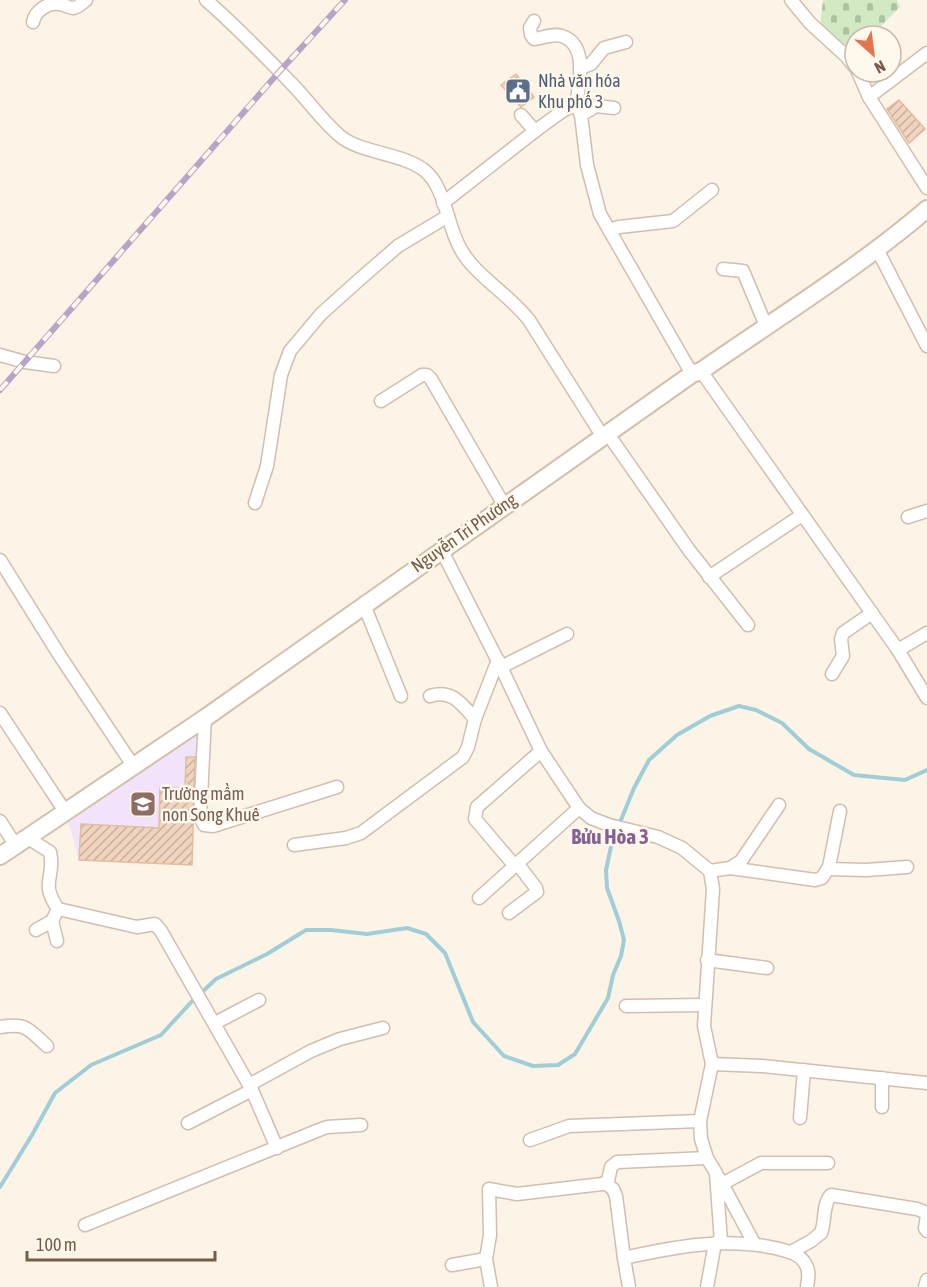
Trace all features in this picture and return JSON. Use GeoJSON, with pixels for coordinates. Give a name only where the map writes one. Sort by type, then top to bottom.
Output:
{"type":"FeatureCollection","features":[{"type":"Feature","properties":{"kind":"main road","name":"Nguyễn Tri Phương"},"geometry":{"type":"LineString","coordinates":[[0,856],[134,767],[504,505],[877,249],[927,208]]}},
{"type":"Feature","properties":{"kind":"street"},"geometry":{"type":"LineString","coordinates":[[33,22],[37,12],[51,4],[57,3],[72,8],[86,0]]}},
{"type":"Feature","properties":{"kind":"street"},"geometry":{"type":"LineString","coordinates":[[206,0],[260,49],[342,138],[424,170],[437,184],[452,231],[468,260],[529,320],[606,435],[709,577],[748,625]]}},
{"type":"Feature","properties":{"kind":"street"},"geometry":{"type":"LineString","coordinates":[[791,0],[810,23],[843,53]]}},
{"type":"Feature","properties":{"kind":"street"},"geometry":{"type":"LineString","coordinates":[[534,21],[530,28],[534,39],[562,36],[573,44],[578,53],[579,110],[587,165],[596,203],[609,230],[696,372],[872,613],[927,698]]}},
{"type":"Feature","properties":{"kind":"street"},"geometry":{"type":"LineString","coordinates":[[580,68],[591,64],[604,48],[626,42]]}},
{"type":"Feature","properties":{"kind":"street"},"geometry":{"type":"LineString","coordinates":[[869,97],[927,53]]}},
{"type":"Feature","properties":{"kind":"street"},"geometry":{"type":"LineString","coordinates":[[863,84],[869,97],[927,188]]}},
{"type":"Feature","properties":{"kind":"street"},"geometry":{"type":"LineString","coordinates":[[442,202],[564,110],[579,110],[596,106],[614,108]]}},
{"type":"Feature","properties":{"kind":"street"},"geometry":{"type":"LineString","coordinates":[[521,115],[534,131]]}},
{"type":"Feature","properties":{"kind":"street"},"geometry":{"type":"LineString","coordinates":[[609,230],[673,221],[712,190]]}},
{"type":"Feature","properties":{"kind":"street"},"geometry":{"type":"LineString","coordinates":[[255,503],[267,466],[281,375],[290,351],[321,314],[398,246],[448,216]]}},
{"type":"Feature","properties":{"kind":"street"},"geometry":{"type":"LineString","coordinates":[[877,249],[927,346]]}},
{"type":"Feature","properties":{"kind":"street"},"geometry":{"type":"LineString","coordinates":[[723,269],[743,271],[766,326]]}},
{"type":"Feature","properties":{"kind":"street"},"geometry":{"type":"LineString","coordinates":[[0,355],[25,362],[54,366]]}},
{"type":"Feature","properties":{"kind":"street"},"geometry":{"type":"LineString","coordinates":[[381,401],[422,375],[431,378],[504,505]]}},
{"type":"Feature","properties":{"kind":"street"},"geometry":{"type":"LineString","coordinates":[[908,517],[927,511]]}},
{"type":"Feature","properties":{"kind":"street"},"geometry":{"type":"LineString","coordinates":[[709,577],[802,515]]}},
{"type":"Feature","properties":{"kind":"street"},"geometry":{"type":"LineString","coordinates":[[441,549],[541,751],[579,808],[591,818],[609,825],[658,837],[682,848],[710,871],[713,890],[704,1026],[712,1064],[700,1121],[701,1139],[707,1158],[754,1243]]}},
{"type":"Feature","properties":{"kind":"street"},"geometry":{"type":"LineString","coordinates":[[0,560],[60,656],[134,767]]}},
{"type":"Feature","properties":{"kind":"street"},"geometry":{"type":"LineString","coordinates":[[364,605],[401,696]]}},
{"type":"Feature","properties":{"kind":"street"},"geometry":{"type":"LineString","coordinates":[[832,674],[843,656],[841,639],[843,633],[872,613]]}},
{"type":"Feature","properties":{"kind":"street"},"geometry":{"type":"LineString","coordinates":[[898,650],[927,633]]}},
{"type":"Feature","properties":{"kind":"street"},"geometry":{"type":"LineString","coordinates":[[294,844],[346,838],[361,833],[463,757],[475,719],[499,663],[567,634]]}},
{"type":"Feature","properties":{"kind":"street"},"geometry":{"type":"LineString","coordinates":[[430,696],[440,693],[448,694],[475,719]]}},
{"type":"Feature","properties":{"kind":"street"},"geometry":{"type":"LineString","coordinates":[[0,712],[66,813]]}},
{"type":"Feature","properties":{"kind":"street"},"geometry":{"type":"LineString","coordinates":[[204,718],[200,817],[204,825],[213,826],[337,788]]}},
{"type":"Feature","properties":{"kind":"street"},"geometry":{"type":"LineString","coordinates":[[509,913],[537,892],[536,888],[475,819],[475,812],[477,807],[541,751]]}},
{"type":"Feature","properties":{"kind":"street"},"geometry":{"type":"LineString","coordinates":[[730,868],[741,861],[779,805]]}},
{"type":"Feature","properties":{"kind":"street"},"geometry":{"type":"LineString","coordinates":[[479,898],[579,808]]}},
{"type":"Feature","properties":{"kind":"street"},"geometry":{"type":"LineString","coordinates":[[710,871],[730,868],[815,880],[822,878],[828,869],[840,811]]}},
{"type":"Feature","properties":{"kind":"street"},"geometry":{"type":"LineString","coordinates":[[0,821],[22,842],[50,852],[48,891],[55,915],[57,941]]}},
{"type":"Feature","properties":{"kind":"street"},"geometry":{"type":"LineString","coordinates":[[828,869],[866,870],[907,867]]}},
{"type":"Feature","properties":{"kind":"street"},"geometry":{"type":"LineString","coordinates":[[36,930],[55,915],[137,927],[155,924],[215,1023],[250,1088],[277,1148]]}},
{"type":"Feature","properties":{"kind":"street"},"geometry":{"type":"LineString","coordinates":[[708,960],[767,968]]}},
{"type":"Feature","properties":{"kind":"street"},"geometry":{"type":"LineString","coordinates":[[215,1023],[259,1000]]}},
{"type":"Feature","properties":{"kind":"street"},"geometry":{"type":"LineString","coordinates":[[626,1006],[705,1005]]}},
{"type":"Feature","properties":{"kind":"street"},"geometry":{"type":"LineString","coordinates":[[0,1027],[25,1026],[47,1046]]}},
{"type":"Feature","properties":{"kind":"street"},"geometry":{"type":"LineString","coordinates":[[188,1122],[311,1051],[340,1039],[383,1028]]}},
{"type":"Feature","properties":{"kind":"street"},"geometry":{"type":"LineString","coordinates":[[712,1064],[762,1066],[927,1083]]}},
{"type":"Feature","properties":{"kind":"street"},"geometry":{"type":"LineString","coordinates":[[800,1118],[804,1070]]}},
{"type":"Feature","properties":{"kind":"street"},"geometry":{"type":"LineString","coordinates":[[882,1078],[882,1107]]}},
{"type":"Feature","properties":{"kind":"street"},"geometry":{"type":"LineString","coordinates":[[530,1140],[569,1126],[700,1121]]}},
{"type":"Feature","properties":{"kind":"street"},"geometry":{"type":"LineString","coordinates":[[85,1225],[327,1127],[361,1125]]}},
{"type":"Feature","properties":{"kind":"street"},"geometry":{"type":"LineString","coordinates":[[605,1183],[611,1167],[617,1162],[707,1158]]}},
{"type":"Feature","properties":{"kind":"street"},"geometry":{"type":"LineString","coordinates":[[719,1178],[761,1163],[828,1163]]}},
{"type":"Feature","properties":{"kind":"street"},"geometry":{"type":"LineString","coordinates":[[707,1287],[718,1243],[719,1178]]}},
{"type":"Feature","properties":{"kind":"street"},"geometry":{"type":"LineString","coordinates":[[490,1287],[486,1259],[490,1235],[489,1190],[517,1194],[605,1183],[613,1189],[616,1196],[620,1240],[629,1287]]}},
{"type":"Feature","properties":{"kind":"street"},"geometry":{"type":"LineString","coordinates":[[791,1252],[812,1241],[821,1233],[824,1226],[825,1208],[831,1195],[917,1209],[927,1214],[925,1228],[927,1231]]}},
{"type":"Feature","properties":{"kind":"street"},"geometry":{"type":"LineString","coordinates":[[624,1258],[718,1243],[754,1243],[791,1252],[800,1257],[809,1272],[807,1287]]}},
{"type":"Feature","properties":{"kind":"street"},"geometry":{"type":"LineString","coordinates":[[452,1265],[486,1259]]}},
{"type":"Feature","properties":{"kind":"street"},"geometry":{"type":"LineString","coordinates":[[925,1287],[927,1280]]}},
{"type":"Feature","properties":{"kind":"shaded area","name":"Trường mầm non Song Khuê"},"geometry":{"type":"Polygon","coordinates":[[[200,730],[192,865],[79,860],[68,820],[200,730]]]}},
{"type":"Feature","properties":{"kind":"green space"},"geometry":{"type":"Polygon","coordinates":[[[823,0],[897,0],[900,7],[883,24],[843,24],[843,49],[820,26],[823,0]]]}},
{"type":"Feature","properties":{"kind":"building"},"geometry":{"type":"Polygon","coordinates":[[[516,74],[534,97],[521,107],[501,85],[516,74]]]}},
{"type":"Feature","properties":{"kind":"building"},"geometry":{"type":"Polygon","coordinates":[[[899,100],[925,129],[909,143],[887,109],[899,100]]]}},
{"type":"Feature","properties":{"kind":"building"},"geometry":{"type":"Polygon","coordinates":[[[186,757],[195,757],[192,865],[79,860],[81,824],[159,828],[160,787],[185,788],[186,757]]]}},
{"type":"Feature","properties":{"kind":"waterway"},"geometry":{"type":"LineString","coordinates":[[201,993],[216,979],[267,954],[306,930],[367,934],[407,928],[426,934],[445,953],[473,1022],[504,1056],[533,1066],[558,1065],[575,1054],[608,998],[613,975],[621,956],[624,940],[607,888],[606,870],[612,842],[634,788],[649,760],[677,735],[710,716],[739,706],[756,710],[782,723],[809,749],[854,775],[905,780],[927,770]]}},
{"type":"Feature","properties":{"kind":"waterway"},"geometry":{"type":"LineString","coordinates":[[0,1187],[55,1093],[91,1065],[161,1035],[195,998]]}},
{"type":"Feature","properties":{"kind":"railway"},"geometry":{"type":"LineString","coordinates":[[0,390],[345,0]]}},
{"type":"Feature","properties":{"kind":"place","name":"Nhà văn hóa Khu phố 3"},"geometry":{"type":"Point","coordinates":[518,91]}},
{"type":"Feature","properties":{"kind":"place","name":"Trường mầm non Song Khuê"},"geometry":{"type":"Point","coordinates":[143,804]}},
{"type":"Feature","properties":{"kind":"district","name":"Bửu Hòa 3"},"geometry":{"type":"Point","coordinates":[610,837]}}]}
